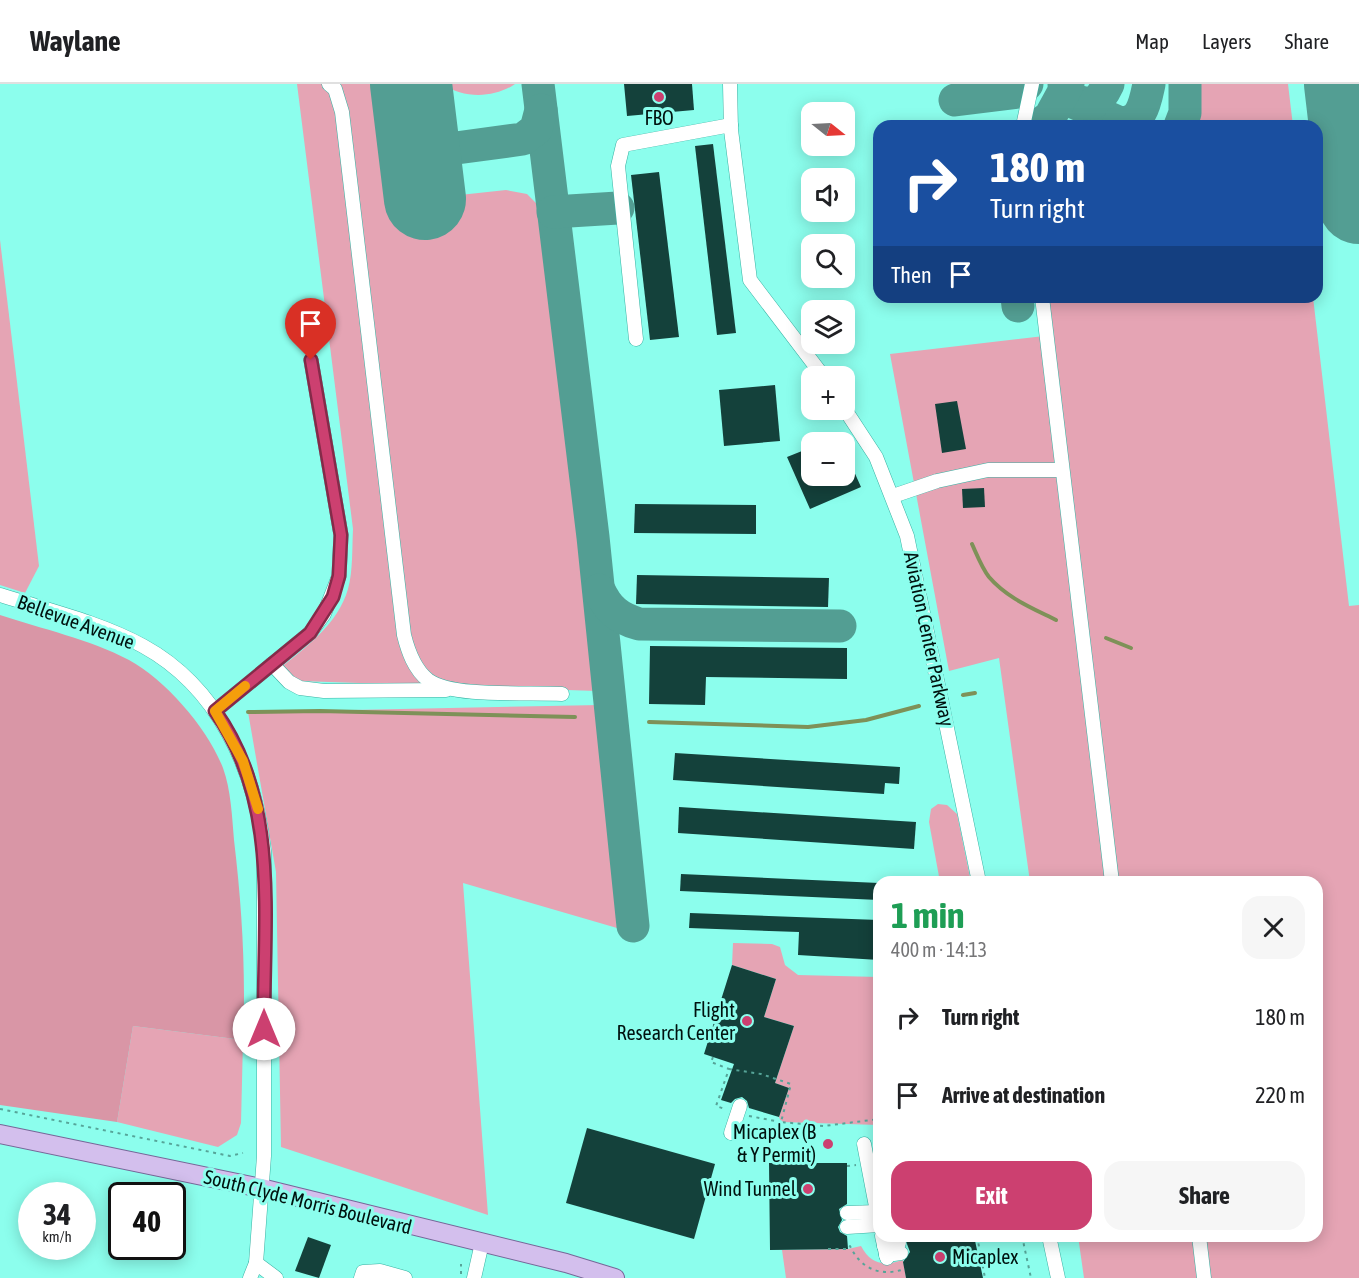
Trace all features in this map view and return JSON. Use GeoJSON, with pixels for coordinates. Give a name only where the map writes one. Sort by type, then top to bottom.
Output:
{"type":"FeatureCollection","features":[{"type":"Feature","properties":{"kind":"main road","name":"South Clyde Morris Boulevard"},"geometry":{"type":"LineString","coordinates":[[0,1134],[261,1188],[615,1278]]}},
{"type":"Feature","properties":{"kind":"street"},"geometry":{"type":"LineString","coordinates":[[329,84],[335,89],[342,112],[404,635],[412,659],[427,680],[456,690]]}},
{"type":"Feature","properties":{"kind":"street"},"geometry":{"type":"LineString","coordinates":[[730,84],[731,125],[747,272],[754,286],[815,366]]}},
{"type":"Feature","properties":{"kind":"street"},"geometry":{"type":"LineString","coordinates":[[1024,120],[1032,84]]}},
{"type":"Feature","properties":{"kind":"street"},"geometry":{"type":"LineString","coordinates":[[636,339],[618,166],[623,145],[731,125]]}},
{"type":"Feature","properties":{"kind":"street"},"geometry":{"type":"LineString","coordinates":[[1043,303],[1111,876]]}},
{"type":"Feature","properties":{"kind":"street"},"geometry":{"type":"LineString","coordinates":[[215,711],[310,633],[333,597],[339,576],[341,535],[311,360]]}},
{"type":"Feature","properties":{"kind":"street","name":"Aviation Center Parkway"},"geometry":{"type":"LineString","coordinates":[[852,420],[876,457],[893,496],[910,547],[978,876]]}},
{"type":"Feature","properties":{"kind":"street"},"geometry":{"type":"LineString","coordinates":[[893,496],[937,481],[988,470],[1061,470]]}},
{"type":"Feature","properties":{"kind":"street","name":"Bellevue Avenue"},"geometry":{"type":"LineString","coordinates":[[0,595],[111,632],[143,646],[181,671],[215,711],[243,761],[261,820],[264,851],[264,1156],[256,1263],[250,1278]]}},
{"type":"Feature","properties":{"kind":"street"},"geometry":{"type":"LineString","coordinates":[[272,664],[289,682],[300,688],[324,691],[456,690],[562,693]]}},
{"type":"Feature","properties":{"kind":"street"},"geometry":{"type":"LineString","coordinates":[[731,1133],[740,1112]]}},
{"type":"Feature","properties":{"kind":"street"},"geometry":{"type":"LineString","coordinates":[[864,1144],[873,1193]]}},
{"type":"Feature","properties":{"kind":"street"},"geometry":{"type":"LineString","coordinates":[[848,1226],[873,1221]]}},
{"type":"Feature","properties":{"kind":"street"},"geometry":{"type":"LineString","coordinates":[[1050,1242],[1058,1278]]}},
{"type":"Feature","properties":{"kind":"street"},"geometry":{"type":"LineString","coordinates":[[1200,1242],[1204,1278]]}},
{"type":"Feature","properties":{"kind":"street"},"geometry":{"type":"LineString","coordinates":[[474,1278],[482,1244]]}},
{"type":"Feature","properties":{"kind":"street"},"geometry":{"type":"LineString","coordinates":[[884,1249],[900,1248]]}},
{"type":"Feature","properties":{"kind":"street"},"geometry":{"type":"LineString","coordinates":[[256,1263],[276,1278]]}},
{"type":"Feature","properties":{"kind":"street"},"geometry":{"type":"LineString","coordinates":[[361,1278],[363,1272],[371,1270],[405,1278]]}},
{"type":"Feature","properties":{"kind":"path"},"geometry":{"type":"LineString","coordinates":[[713,1058],[711,1062],[729,1069],[761,1074],[791,1084],[782,1122]]}},
{"type":"Feature","properties":{"kind":"path"},"geometry":{"type":"LineString","coordinates":[[729,1069],[716,1106],[725,1109],[729,1116]]}},
{"type":"Feature","properties":{"kind":"path"},"geometry":{"type":"LineString","coordinates":[[0,1109],[230,1156],[243,1153]]}},
{"type":"Feature","properties":{"kind":"path"},"geometry":{"type":"LineString","coordinates":[[740,1112],[749,1116],[782,1122],[824,1126],[873,1120]]}},
{"type":"Feature","properties":{"kind":"path"},"geometry":{"type":"LineString","coordinates":[[848,1226],[850,1245],[864,1265],[876,1272],[888,1274],[905,1269]]}},
{"type":"Feature","properties":{"kind":"path"},"geometry":{"type":"LineString","coordinates":[[978,1242],[985,1278]]}},
{"type":"Feature","properties":{"kind":"path"},"geometry":{"type":"LineString","coordinates":[[1023,1242],[1030,1278]]}},
{"type":"Feature","properties":{"kind":"path"},"geometry":{"type":"LineString","coordinates":[[828,1249],[848,1249],[850,1245]]}},
{"type":"Feature","properties":{"kind":"path"},"geometry":{"type":"LineString","coordinates":[[460,1278],[461,1264]]}},
{"type":"Feature","properties":{"kind":"shaded area"},"geometry":{"type":"Polygon","coordinates":[[[297,84],[379,84],[395,202],[506,190],[527,194],[540,207],[540,229],[597,691],[299,681],[279,669],[320,634],[343,602],[351,575],[353,529],[297,84]]]}},
{"type":"Feature","properties":{"kind":"shaded area"},"geometry":{"type":"Polygon","coordinates":[[[443,84],[515,84],[498,92],[479,95],[460,92],[443,84]]]}},
{"type":"Feature","properties":{"kind":"shaded area"},"geometry":{"type":"Polygon","coordinates":[[[1197,84],[1288,84],[1292,120],[1196,120],[1197,84]]]}},
{"type":"Feature","properties":{"kind":"shaded area"},"geometry":{"type":"Polygon","coordinates":[[[0,240],[39,566],[25,593],[0,585],[0,240]]]}},
{"type":"Feature","properties":{"kind":"shaded area"},"geometry":{"type":"Polygon","coordinates":[[[1050,303],[1314,303],[1349,606],[1359,605],[1359,1278],[1084,1278],[1079,1242],[1323,1242],[1323,876],[1029,876],[999,658],[949,671],[890,354],[1053,335],[1050,303]]]}},
{"type":"Feature","properties":{"kind":"shaded area"},"geometry":{"type":"Polygon","coordinates":[[[0,615],[98,646],[143,669],[171,693],[207,737],[223,768],[228,785],[244,965],[243,1040],[133,1026],[117,1122],[0,1105],[0,615]]]}},
{"type":"Feature","properties":{"kind":"shaded area"},"geometry":{"type":"Polygon","coordinates":[[[600,705],[617,928],[463,883],[488,1215],[281,1147],[276,872],[248,712],[600,705]]]}},
{"type":"Feature","properties":{"kind":"shaded area"},"geometry":{"type":"Polygon","coordinates":[[[938,804],[947,805],[957,814],[970,876],[939,876],[929,822],[931,809],[938,804]]]}},
{"type":"Feature","properties":{"kind":"shaded area"},"geometry":{"type":"Polygon","coordinates":[[[733,943],[772,944],[780,947],[785,965],[798,975],[873,977],[873,1125],[781,1122],[779,1117],[789,1088],[775,1083],[794,1026],[764,1017],[776,979],[732,965],[733,943]]]}},
{"type":"Feature","properties":{"kind":"shaded area"},"geometry":{"type":"Polygon","coordinates":[[[133,1026],[243,1040],[241,1123],[237,1135],[218,1147],[117,1122],[133,1026]]]}},
{"type":"Feature","properties":{"kind":"shaded area"},"geometry":{"type":"Polygon","coordinates":[[[861,1246],[869,1257],[879,1262],[890,1263],[903,1260],[906,1278],[786,1278],[782,1250],[848,1249],[861,1246]]]}},
{"type":"Feature","properties":{"kind":"building","name":"FBO"},"geometry":{"type":"Polygon","coordinates":[[[624,84],[692,84],[694,110],[627,116],[624,84]]]}},
{"type":"Feature","properties":{"kind":"building"},"geometry":{"type":"Polygon","coordinates":[[[713,144],[736,333],[717,335],[695,146],[713,144]]]}},
{"type":"Feature","properties":{"kind":"building"},"geometry":{"type":"Polygon","coordinates":[[[659,172],[679,337],[650,340],[631,175],[659,172]]]}},
{"type":"Feature","properties":{"kind":"building"},"geometry":{"type":"Polygon","coordinates":[[[775,385],[780,441],[724,446],[719,390],[775,385]]]}},
{"type":"Feature","properties":{"kind":"building"},"geometry":{"type":"Polygon","coordinates":[[[957,401],[966,449],[942,453],[935,404],[957,401]]]}},
{"type":"Feature","properties":{"kind":"building"},"geometry":{"type":"Polygon","coordinates":[[[801,451],[801,486],[855,486],[855,474],[861,487],[810,509],[787,457],[801,451]]]}},
{"type":"Feature","properties":{"kind":"building"},"geometry":{"type":"Polygon","coordinates":[[[984,488],[985,507],[963,508],[962,489],[984,488]]]}},
{"type":"Feature","properties":{"kind":"building"},"geometry":{"type":"Polygon","coordinates":[[[635,504],[756,505],[756,534],[634,533],[635,504]]]}},
{"type":"Feature","properties":{"kind":"building"},"geometry":{"type":"Polygon","coordinates":[[[637,575],[829,578],[828,607],[636,604],[637,575]]]}},
{"type":"Feature","properties":{"kind":"building"},"geometry":{"type":"Polygon","coordinates":[[[650,646],[847,648],[847,679],[706,677],[705,705],[649,704],[650,646]]]}},
{"type":"Feature","properties":{"kind":"building"},"geometry":{"type":"Polygon","coordinates":[[[675,753],[900,767],[899,784],[885,783],[884,794],[673,780],[675,753]]]}},
{"type":"Feature","properties":{"kind":"building"},"geometry":{"type":"Polygon","coordinates":[[[679,807],[916,822],[914,849],[678,833],[679,807]]]}},
{"type":"Feature","properties":{"kind":"building"},"geometry":{"type":"Polygon","coordinates":[[[681,874],[873,883],[873,900],[680,891],[681,874]]]}},
{"type":"Feature","properties":{"kind":"building"},"geometry":{"type":"Polygon","coordinates":[[[690,913],[873,920],[873,960],[798,955],[799,932],[689,928],[690,913]]]}},
{"type":"Feature","properties":{"kind":"building","name":"Flight Research Center"},"geometry":{"type":"Polygon","coordinates":[[[732,965],[776,979],[764,1017],[794,1026],[775,1083],[789,1088],[779,1117],[749,1108],[747,1101],[742,1097],[731,1103],[721,1100],[734,1064],[704,1054],[732,965]]]}},
{"type":"Feature","properties":{"kind":"building"},"geometry":{"type":"Polygon","coordinates":[[[587,1128],[715,1164],[694,1239],[566,1203],[587,1128]]]}},
{"type":"Feature","properties":{"kind":"building","name":"Wind Tunnel"},"geometry":{"type":"Polygon","coordinates":[[[769,1163],[847,1163],[847,1204],[839,1209],[842,1220],[838,1227],[840,1232],[847,1236],[848,1249],[770,1250],[769,1163]]]}},
{"type":"Feature","properties":{"kind":"building"},"geometry":{"type":"Polygon","coordinates":[[[308,1237],[331,1245],[319,1278],[295,1271],[308,1237]]]}},
{"type":"Feature","properties":{"kind":"building","name":"Micaplex"},"geometry":{"type":"Polygon","coordinates":[[[906,1242],[975,1242],[983,1278],[906,1278],[903,1262],[910,1252],[906,1242]]]}},
{"type":"Feature","properties":{"kind":"waterway"},"geometry":{"type":"LineString","coordinates":[[972,544],[984,570],[996,584],[1020,602],[1056,620]]}},
{"type":"Feature","properties":{"kind":"waterway"},"geometry":{"type":"LineString","coordinates":[[1106,638],[1131,648]]}},
{"type":"Feature","properties":{"kind":"waterway"},"geometry":{"type":"LineString","coordinates":[[963,695],[975,693]]}},
{"type":"Feature","properties":{"kind":"waterway"},"geometry":{"type":"LineString","coordinates":[[649,722],[808,727],[866,720],[919,706]]}},
{"type":"Feature","properties":{"kind":"waterway"},"geometry":{"type":"LineString","coordinates":[[248,712],[320,711],[575,717]]}},
{"type":"Feature","properties":{"kind":"taxiway"},"geometry":{"type":"LineString","coordinates":[[538,84],[593,537],[633,926]]}},
{"type":"Feature","properties":{"kind":"taxiway"},"geometry":{"type":"LineString","coordinates":[[955,100],[1019,92],[1027,84]]}},
{"type":"Feature","properties":{"kind":"taxiway"},"geometry":{"type":"LineString","coordinates":[[1064,84],[1067,95],[1073,102],[1114,120]]}},
{"type":"Feature","properties":{"kind":"taxiway"},"geometry":{"type":"LineString","coordinates":[[1046,120],[1050,117],[1068,84]]}},
{"type":"Feature","properties":{"kind":"taxiway"},"geometry":{"type":"LineString","coordinates":[[1064,100],[1094,102],[1108,84]]}},
{"type":"Feature","properties":{"kind":"taxiway"},"geometry":{"type":"LineString","coordinates":[[1133,120],[1144,105],[1149,84]]}},
{"type":"Feature","properties":{"kind":"taxiway"},"geometry":{"type":"LineString","coordinates":[[1182,120],[1185,113],[1185,84]]}},
{"type":"Feature","properties":{"kind":"taxiway"},"geometry":{"type":"LineString","coordinates":[[419,153],[523,139],[536,129],[541,110]]}},
{"type":"Feature","properties":{"kind":"taxiway"},"geometry":{"type":"LineString","coordinates":[[1349,124],[1359,157]]}},
{"type":"Feature","properties":{"kind":"taxiway"},"geometry":{"type":"LineString","coordinates":[[553,212],[618,208]]}},
{"type":"Feature","properties":{"kind":"taxiway"},"geometry":{"type":"LineString","coordinates":[[599,590],[614,612],[639,624],[840,626]]}},
{"type":"Feature","properties":{"kind":"runway"},"geometry":{"type":"LineString","coordinates":[[411,84],[425,199]]}},
{"type":"Feature","properties":{"kind":"runway"},"geometry":{"type":"LineString","coordinates":[[1345,84],[1359,203]]}},
{"type":"Feature","properties":{"kind":"slow traffic"},"geometry":{"type":"LineString","coordinates":[[245,686],[215,711],[243,761],[258,809]]}},
{"type":"Feature","properties":{"kind":"place","name":"FBO"},"geometry":{"type":"Point","coordinates":[659,97]}},
{"type":"Feature","properties":{"kind":"place","name":"Flight Research Center"},"geometry":{"type":"Point","coordinates":[747,1021]}},
{"type":"Feature","properties":{"kind":"place","name":"Micaplex (B & Y Permit)"},"geometry":{"type":"Point","coordinates":[828,1144]}},
{"type":"Feature","properties":{"kind":"place","name":"Wind Tunnel"},"geometry":{"type":"Point","coordinates":[808,1189]}},
{"type":"Feature","properties":{"kind":"place","name":"Micaplex"},"geometry":{"type":"Point","coordinates":[940,1257]}},
{"type":"Feature","properties":{"kind":"route"},"geometry":{"type":"LineString","coordinates":[[264,1029],[264,851],[261,820],[243,761],[215,711],[310,633],[333,597],[339,576],[341,535],[311,360]]}}]}
